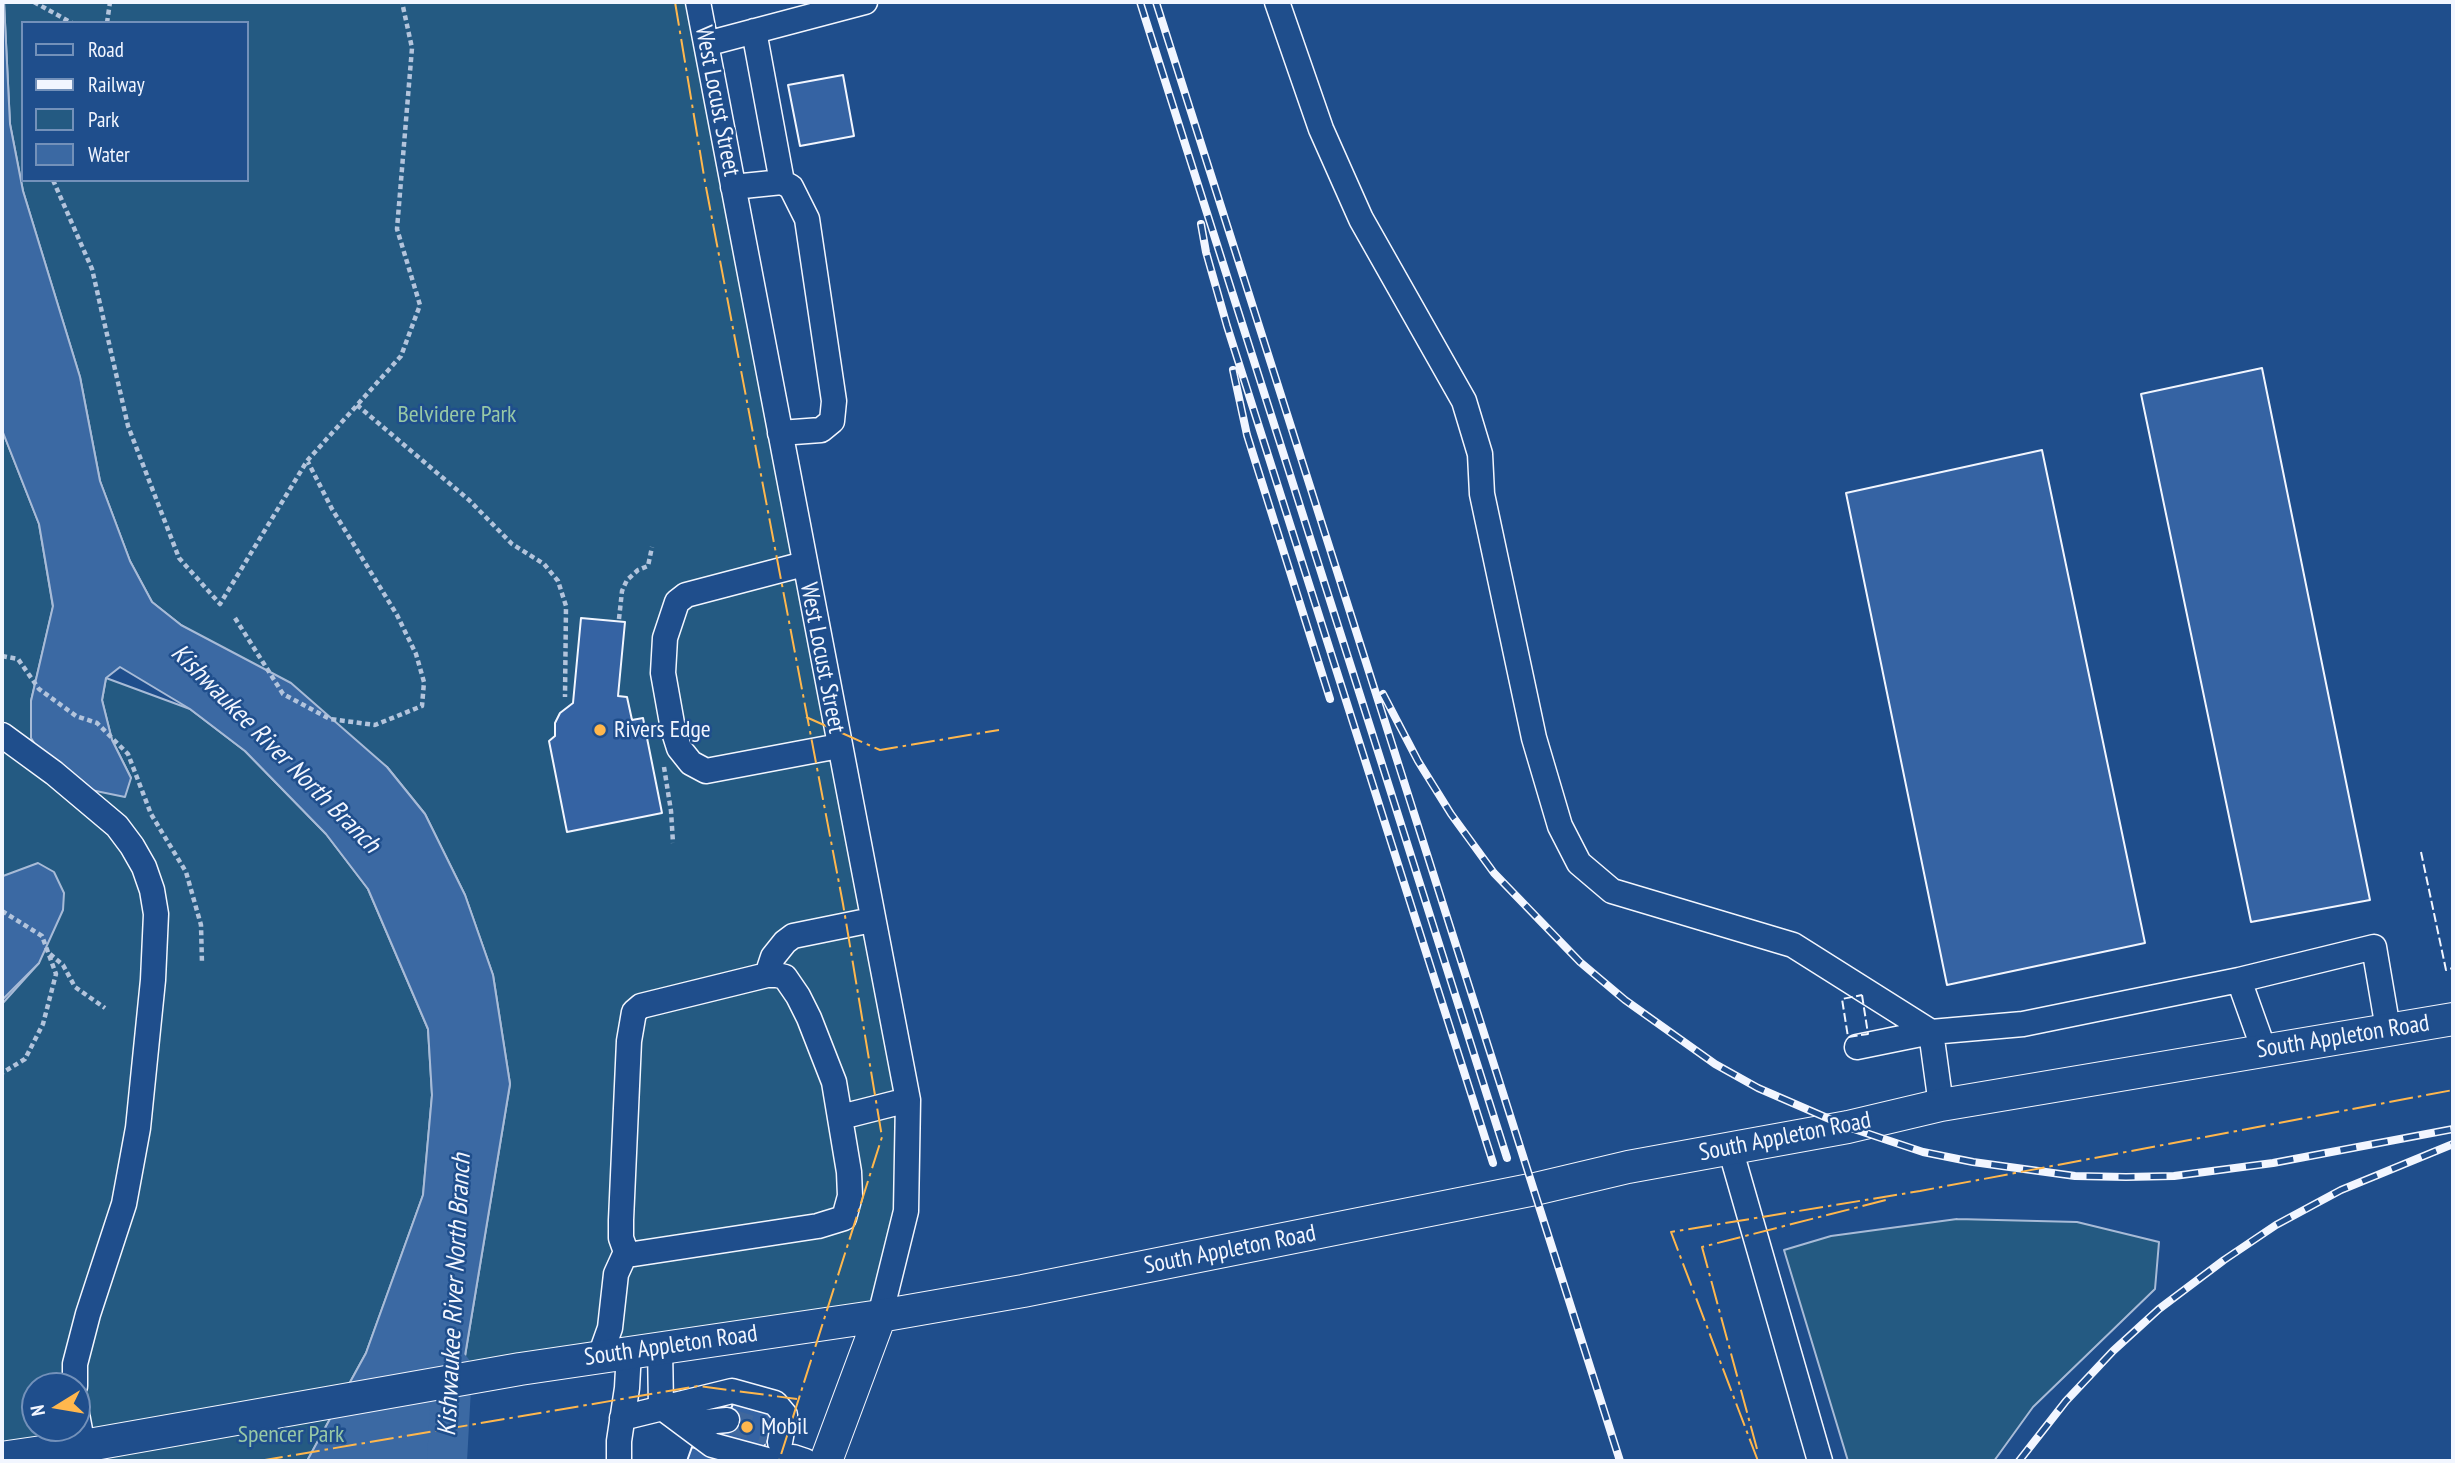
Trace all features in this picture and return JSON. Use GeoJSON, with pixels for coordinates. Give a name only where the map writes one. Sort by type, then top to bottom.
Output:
{"type":"FeatureCollection","features":[{"type":"Feature","properties":{"kind":"main road","name":"South Appleton Road"},"geometry":{"type":"LineString","coordinates":[[2,1458],[630,1351],[880,1316],[1023,1291],[1535,1189],[1629,1167],[1848,1127],[1941,1105],[2453,1019]]}},
{"type":"Feature","properties":{"kind":"main road"},"geometry":{"type":"LineString","coordinates":[[826,1461],[880,1316]]}},
{"type":"Feature","properties":{"kind":"street","name":"West Locust Street"},"geometry":{"type":"LineString","coordinates":[[698,2],[908,1100],[906,1211],[880,1316]]}},
{"type":"Feature","properties":{"kind":"street"},"geometry":{"type":"LineString","coordinates":[[706,44],[865,2]]}},
{"type":"Feature","properties":{"kind":"street"},"geometry":{"type":"LineString","coordinates":[[1277,2],[1321,129],[1361,219],[1464,401],[1480,454],[1482,494],[1534,738],[1560,826],[1579,863],[1612,891],[1793,945],[1931,1032],[1941,1105]]}},
{"type":"Feature","properties":{"kind":"street"},"geometry":{"type":"LineString","coordinates":[[754,31],[782,182]]}},
{"type":"Feature","properties":{"kind":"street"},"geometry":{"type":"LineString","coordinates":[[733,187],[782,182],[791,187],[807,219],[834,401],[832,421],[821,430],[780,433]]}},
{"type":"Feature","properties":{"kind":"street"},"geometry":{"type":"LineString","coordinates":[[804,564],[686,595],[677,602],[669,619],[665,638],[663,673],[673,729],[679,748],[698,768],[706,771],[839,746]]}},
{"type":"Feature","properties":{"kind":"street"},"geometry":{"type":"LineString","coordinates":[[2,735],[54,773],[117,826],[144,867],[156,914],[153,980],[138,1128],[124,1204],[88,1314],[75,1372]]}},
{"type":"Feature","properties":{"kind":"street"},"geometry":{"type":"LineString","coordinates":[[767,975],[773,957],[793,936],[872,920]]}},
{"type":"Feature","properties":{"kind":"street"},"geometry":{"type":"LineString","coordinates":[[1857,1046],[1931,1032],[2023,1024],[2239,979],[2374,947],[2389,1029]]}},
{"type":"Feature","properties":{"kind":"street"},"geometry":{"type":"LineString","coordinates":[[622,1418],[661,1407],[732,1391],[775,1403],[786,1415],[787,1448],[771,1461],[712,1445],[661,1407],[630,1351],[610,1328],[616,1274],[626,1252],[621,1238],[621,1220],[629,1041],[634,1012],[641,1006],[767,975],[785,977],[798,996],[834,1082],[850,1196],[844,1218],[818,1226],[634,1254],[626,1252]]}},
{"type":"Feature","properties":{"kind":"street"},"geometry":{"type":"LineString","coordinates":[[2239,979],[2264,1050]]}},
{"type":"Feature","properties":{"kind":"street"},"geometry":{"type":"LineString","coordinates":[[841,1117],[908,1100]]}},
{"type":"Feature","properties":{"kind":"street"},"geometry":{"type":"LineString","coordinates":[[1730,1148],[1820,1461]]}},
{"type":"Feature","properties":{"kind":"street"},"geometry":{"type":"LineString","coordinates":[[619,1461],[630,1351]]}},
{"type":"Feature","properties":{"kind":"street"},"geometry":{"type":"LineString","coordinates":[[684,1424],[727,1420]]}},
{"type":"Feature","properties":{"kind":"street"},"geometry":{"type":"LineString","coordinates":[[82,1442],[83,1446]]}},
{"type":"Feature","properties":{"kind":"path"},"geometry":{"type":"LineString","coordinates":[[34,2],[68,21]]}},
{"type":"Feature","properties":{"kind":"path"},"geometry":{"type":"LineString","coordinates":[[107,21],[110,2]]}},
{"type":"Feature","properties":{"kind":"path"},"geometry":{"type":"LineString","coordinates":[[53,182],[92,269],[128,426],[179,558],[219,604],[307,461],[401,356],[420,305],[397,229],[412,48],[402,2]]}},
{"type":"Feature","properties":{"kind":"path"},"geometry":{"type":"LineString","coordinates":[[357,405],[469,500],[512,544],[544,564],[558,581],[566,606],[565,697]]}},
{"type":"Feature","properties":{"kind":"path"},"geometry":{"type":"LineString","coordinates":[[235,618],[283,694],[330,719],[374,725],[422,706],[424,682],[416,654],[397,615],[332,509],[307,461]]}},
{"type":"Feature","properties":{"kind":"path"},"geometry":{"type":"LineString","coordinates":[[619,619],[626,580],[648,566],[652,547]]}},
{"type":"Feature","properties":{"kind":"path"},"geometry":{"type":"LineString","coordinates":[[2,656],[18,659],[38,689],[76,716],[97,723],[128,754],[151,814],[186,872],[201,925],[202,964]]}},
{"type":"Feature","properties":{"kind":"path"},"geometry":{"type":"LineString","coordinates":[[663,764],[673,842]]}},
{"type":"Feature","properties":{"kind":"path"},"geometry":{"type":"LineString","coordinates":[[2,911],[42,936],[56,974],[43,1024],[25,1059],[2,1073]]}},
{"type":"Feature","properties":{"kind":"path"},"geometry":{"type":"LineString","coordinates":[[50,954],[63,965],[75,987],[105,1008]]}},
{"type":"Feature","properties":{"kind":"green space","name":"Belvidere Park"},"geometry":{"type":"Polygon","coordinates":[[[4,2],[698,2],[908,1100],[906,1211],[880,1316],[462,1374],[510,1084],[493,975],[465,895],[425,814],[387,767],[181,625],[152,602],[130,561],[100,481],[80,377],[21,182],[248,182],[248,21],[21,21],[21,181],[10,124],[4,2]]]}},
{"type":"Feature","properties":{"kind":"green space","name":"Spencer Park"},"geometry":{"type":"Polygon","coordinates":[[[2,430],[39,524],[53,607],[31,701],[131,778],[112,740],[102,700],[106,678],[190,709],[245,751],[326,834],[368,889],[428,1029],[432,1095],[423,1195],[366,1353],[307,1461],[2,1461],[2,1004],[39,963],[3,876],[2,879],[2,430]]]}},
{"type":"Feature","properties":{"kind":"green space"},"geometry":{"type":"Polygon","coordinates":[[[1957,1219],[2077,1222],[2159,1242],[2155,1289],[2033,1407],[1994,1461],[1848,1461],[1784,1250],[1831,1236],[1957,1219]]]}},
{"type":"Feature","properties":{"kind":"water"},"geometry":{"type":"Polygon","coordinates":[[[4,2],[10,124],[23,191],[80,377],[100,481],[130,561],[152,602],[181,625],[291,683],[387,767],[425,814],[465,895],[493,975],[510,1084],[462,1374],[445,1440],[433,1461],[307,1461],[366,1353],[423,1195],[432,1095],[428,1029],[368,889],[326,834],[245,751],[190,709],[120,667],[106,678],[102,700],[112,740],[131,778],[125,797],[91,790],[41,754],[31,738],[31,701],[53,606],[39,524],[2,430],[4,2]]]}},
{"type":"Feature","properties":{"kind":"water"},"geometry":{"type":"Polygon","coordinates":[[[38,863],[54,872],[64,893],[63,910],[39,963],[2,1000],[2,879],[3,876],[38,863]]]}},
{"type":"Feature","properties":{"kind":"building"},"geometry":{"type":"Polygon","coordinates":[[[843,75],[854,136],[800,146],[788,85],[843,75]]]}},
{"type":"Feature","properties":{"kind":"building"},"geometry":{"type":"Polygon","coordinates":[[[2262,368],[2370,900],[2251,922],[2141,394],[2262,368]]]}},
{"type":"Feature","properties":{"kind":"building"},"geometry":{"type":"Polygon","coordinates":[[[2042,450],[2145,943],[1947,985],[1846,493],[2042,450]]]}},
{"type":"Feature","properties":{"kind":"building","name":"Rivers Edge"},"geometry":{"type":"Polygon","coordinates":[[[581,618],[625,622],[618,696],[627,697],[632,720],[643,718],[662,813],[567,832],[549,741],[555,736],[555,723],[560,713],[573,703],[581,618]]]}},
{"type":"Feature","properties":{"kind":"building","name":"Mobil"},"geometry":{"type":"Polygon","coordinates":[[[735,1399],[776,1412],[763,1450],[720,1435],[735,1399]]]}},
{"type":"Feature","properties":{"kind":"building"},"geometry":{"type":"Polygon","coordinates":[[[692,1447],[737,1461],[687,1461],[692,1447]]]}},
{"type":"Feature","properties":{"kind":"waterway","name":"Kishwaukee River North Branch"},"geometry":{"type":"LineString","coordinates":[[447,1461],[452,1370]]}},
{"type":"Feature","properties":{"kind":"tunnel"},"geometry":{"type":"LineString","coordinates":[[727,1420],[769,1433]]}},
{"type":"Feature","properties":{"kind":"railway"},"geometry":{"type":"LineString","coordinates":[[1140,2],[1507,1158]]}},
{"type":"Feature","properties":{"kind":"railway"},"geometry":{"type":"LineString","coordinates":[[1156,2],[1620,1461]]}},
{"type":"Feature","properties":{"kind":"railway"},"geometry":{"type":"LineString","coordinates":[[1201,224],[1227,326],[1493,1163]]}},
{"type":"Feature","properties":{"kind":"railway"},"geometry":{"type":"LineString","coordinates":[[1233,370],[1247,435],[1330,699]]}},
{"type":"Feature","properties":{"kind":"railway"},"geometry":{"type":"LineString","coordinates":[[1383,694],[1418,761],[1451,814],[1494,873],[1580,962],[1625,1000],[1715,1064],[1758,1088],[1848,1127],[1923,1152],[1973,1162],[2075,1176],[2126,1177],[2174,1176],[2273,1163],[2453,1129]]}},
{"type":"Feature","properties":{"kind":"railway"},"geometry":{"type":"LineString","coordinates":[[2019,1461],[2066,1401],[2113,1351],[2159,1309],[2224,1260],[2276,1225],[2341,1190],[2453,1144]]}},
{"type":"Feature","properties":{"kind":"fence"},"geometry":{"type":"LineString","coordinates":[[2421,852],[2446,970],[2453,968]]}},
{"type":"Feature","properties":{"kind":"fence"},"geometry":{"type":"LineString","coordinates":[[1862,995],[1868,1034],[1848,1037],[1842,999],[1862,995]]}},
{"type":"Feature","properties":{"kind":"power"},"geometry":{"type":"LineString","coordinates":[[675,2],[705,182],[843,904],[882,1137],[779,1461]]}},
{"type":"Feature","properties":{"kind":"power"},"geometry":{"type":"LineString","coordinates":[[806,717],[880,750],[999,730]]}},
{"type":"Feature","properties":{"kind":"power"},"geometry":{"type":"LineString","coordinates":[[1758,1461],[1671,1232],[1920,1191],[2453,1090]]}},
{"type":"Feature","properties":{"kind":"power"},"geometry":{"type":"LineString","coordinates":[[1757,1449],[1702,1247],[1886,1200]]}},
{"type":"Feature","properties":{"kind":"power"},"geometry":{"type":"LineString","coordinates":[[259,1461],[698,1386],[797,1399]]}},
{"type":"Feature","properties":{"kind":"place","name":"Rivers Edge"},"geometry":{"type":"Point","coordinates":[600,730]}},
{"type":"Feature","properties":{"kind":"place","name":"Mobil"},"geometry":{"type":"Point","coordinates":[747,1427]}}]}
